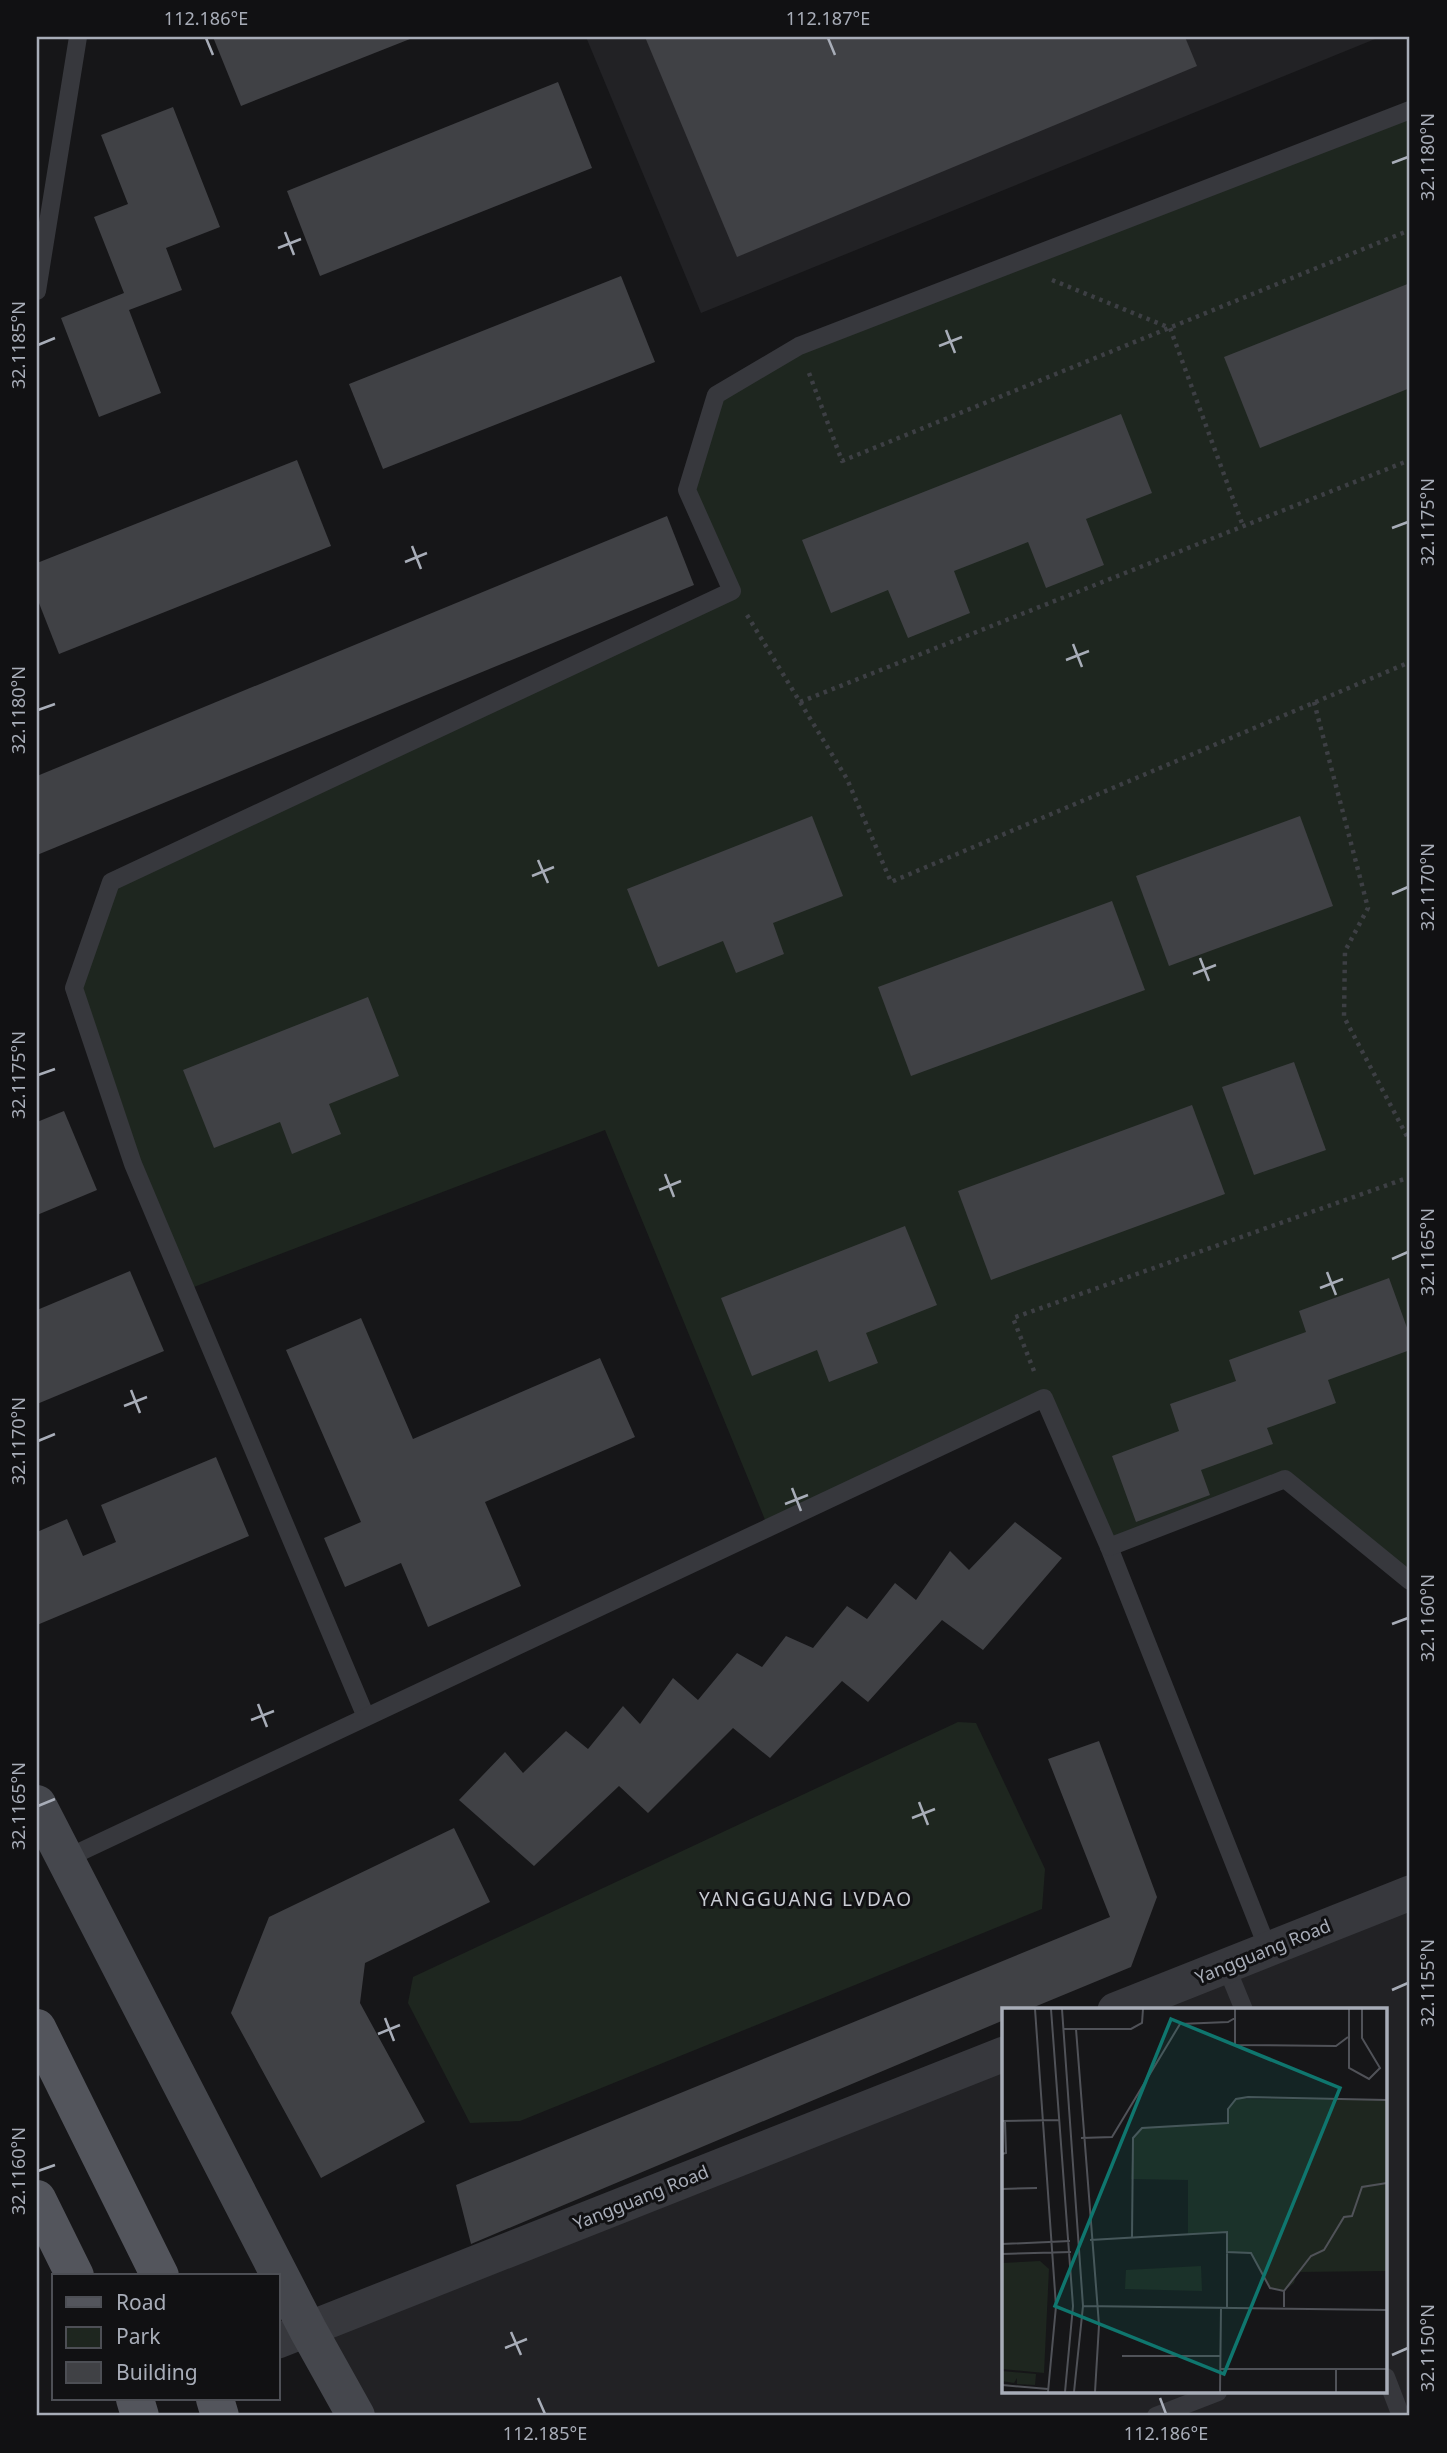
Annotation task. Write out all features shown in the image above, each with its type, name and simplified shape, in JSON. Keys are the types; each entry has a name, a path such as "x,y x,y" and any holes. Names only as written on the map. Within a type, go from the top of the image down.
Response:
{"main road":[{"path":"37,2028 159,2274"},
{"path":"37,2199 74,2274"}],"street":[{"path":"37,1804 263,2274"},
{"name":"Yangguang Road","path":"1120,2008 1410,1893"},
{"name":"Yangguang Road","path":"293,2336 1002,2055"},
{"path":"280,2309 293,2336 356,2416"}],"lane":[{"path":"37,291 78,37"},
{"path":"366,1717 133,1164 74,988 111,882 732,591 687,490 716,395 799,346 1410,110"},
{"path":"65,1859 1044,1398 1109,1547 1268,1950"},
{"path":"1109,1547 1285,1479 1410,1581"},
{"path":"1226,1966 1243,2008"},
{"path":"1388,2382 1401,2416"},
{"path":"1156,2416 1213,2394"}],"path":[{"path":"799,346 842,461 1410,230"},
{"path":"1011,264 1170,328 1243,526"},
{"path":"800,702 1410,460"},
{"path":"732,591 847,779 891,882 1410,662"},
{"path":"1314,702 1368,908 1345,951 1344,1017 1410,1142"},
{"path":"1044,1398 1013,1318 1410,1177"}],"shaded area":[{"path":"586,37 1380,37 701,313"},
{"path":"1410,1893 1410,2416 340,2416 308,2330 1002,2055 1002,2394 1388,2394 1388,2008 1119,2008"}],"green space":[{"path":"1410,111 1410,1581 1285,1479 1109,1547 1044,1398 768,1527 605,1130 186,1290 74,988 111,882 731,591 687,490 716,395 799,346"},
{"path":"958,1722 976,1723 1045,1869 1042,1909 520,2121 470,2123 408,2003 413,1977"}],"building":[{"path":"213,37 415,37 241,106"},
{"path":"645,37 1185,37 1197,66 737,257"},
{"path":"558,82 592,168 320,276 287,191"},
{"path":"173,107 220,227 166,248 182,290 129,310 161,393 99,417 61,318 124,293 94,217 128,204 101,135"},
{"path":"621,276 655,362 383,469 349,384"},
{"path":"1410,283 1410,388 1260,448 1224,357"},
{"path":"1121,414 1152,493 1086,519 1104,565 1046,588 1028,542 954,571 970,613 908,638 888,590 831,613 802,540"},
{"path":"297,460 331,546 59,654 37,598 37,563"},
{"path":"667,516 694,585 37,855 37,776"},
{"path":"812,816 843,896 773,923 784,954 736,973 723,941 658,967 627,889"},
{"path":"1300,816 1333,906 1169,966 1136,876"},
{"path":"1112,901 1145,990 911,1076 878,987"},
{"path":"368,997 399,1076 329,1104 341,1134 292,1154 280,1122 214,1148 183,1070"},
{"path":"1294,1062 1326,1150 1254,1175 1222,1087"},
{"path":"1192,1105 1225,1194 991,1280 958,1191"},
{"path":"64,1111 97,1190 37,1215 37,1122"},
{"path":"905,1226 937,1305 866,1333 878,1363 829,1382 817,1350 752,1376 721,1298"},
{"path":"130,1271 164,1351 37,1404 37,1310"},
{"path":"1389,1278 1410,1336 1410,1350 1328,1380 1336,1403 1267,1428 1273,1444 1201,1470 1210,1495 1136,1522 1112,1456 1179,1431 1170,1404 1236,1381 1229,1360 1306,1332 1299,1311"},
{"path":"361,1318 413,1439 600,1358 635,1437 485,1502 521,1586 428,1627 401,1563 345,1587 324,1538 361,1522 286,1350"},
{"path":"216,1457 249,1536 37,1625 37,1532 67,1519 83,1556 116,1542 101,1505"},
{"path":"1015,1522 1062,1558 983,1650 942,1620 868,1702 842,1681 770,1758 733,1728 648,1813 619,1786 534,1866 459,1800 505,1752 523,1773 566,1731 588,1749 623,1706 640,1724 673,1678 698,1700 737,1653 762,1667 786,1636 813,1648 847,1606 867,1619 895,1583 916,1600 950,1551 969,1570"},
{"path":"1099,1741 1157,1897 1131,1967 1032,2008 1002,2008 1002,2021 471,2244 456,2185 1110,1917 1048,1759"},
{"path":"454,1828 490,1902 365,1963 360,2003 425,2122 321,2178 231,2013 269,1917"}],"district":[{"name":"YANGGUANG LVDAO","path":"806,1899"}]}
